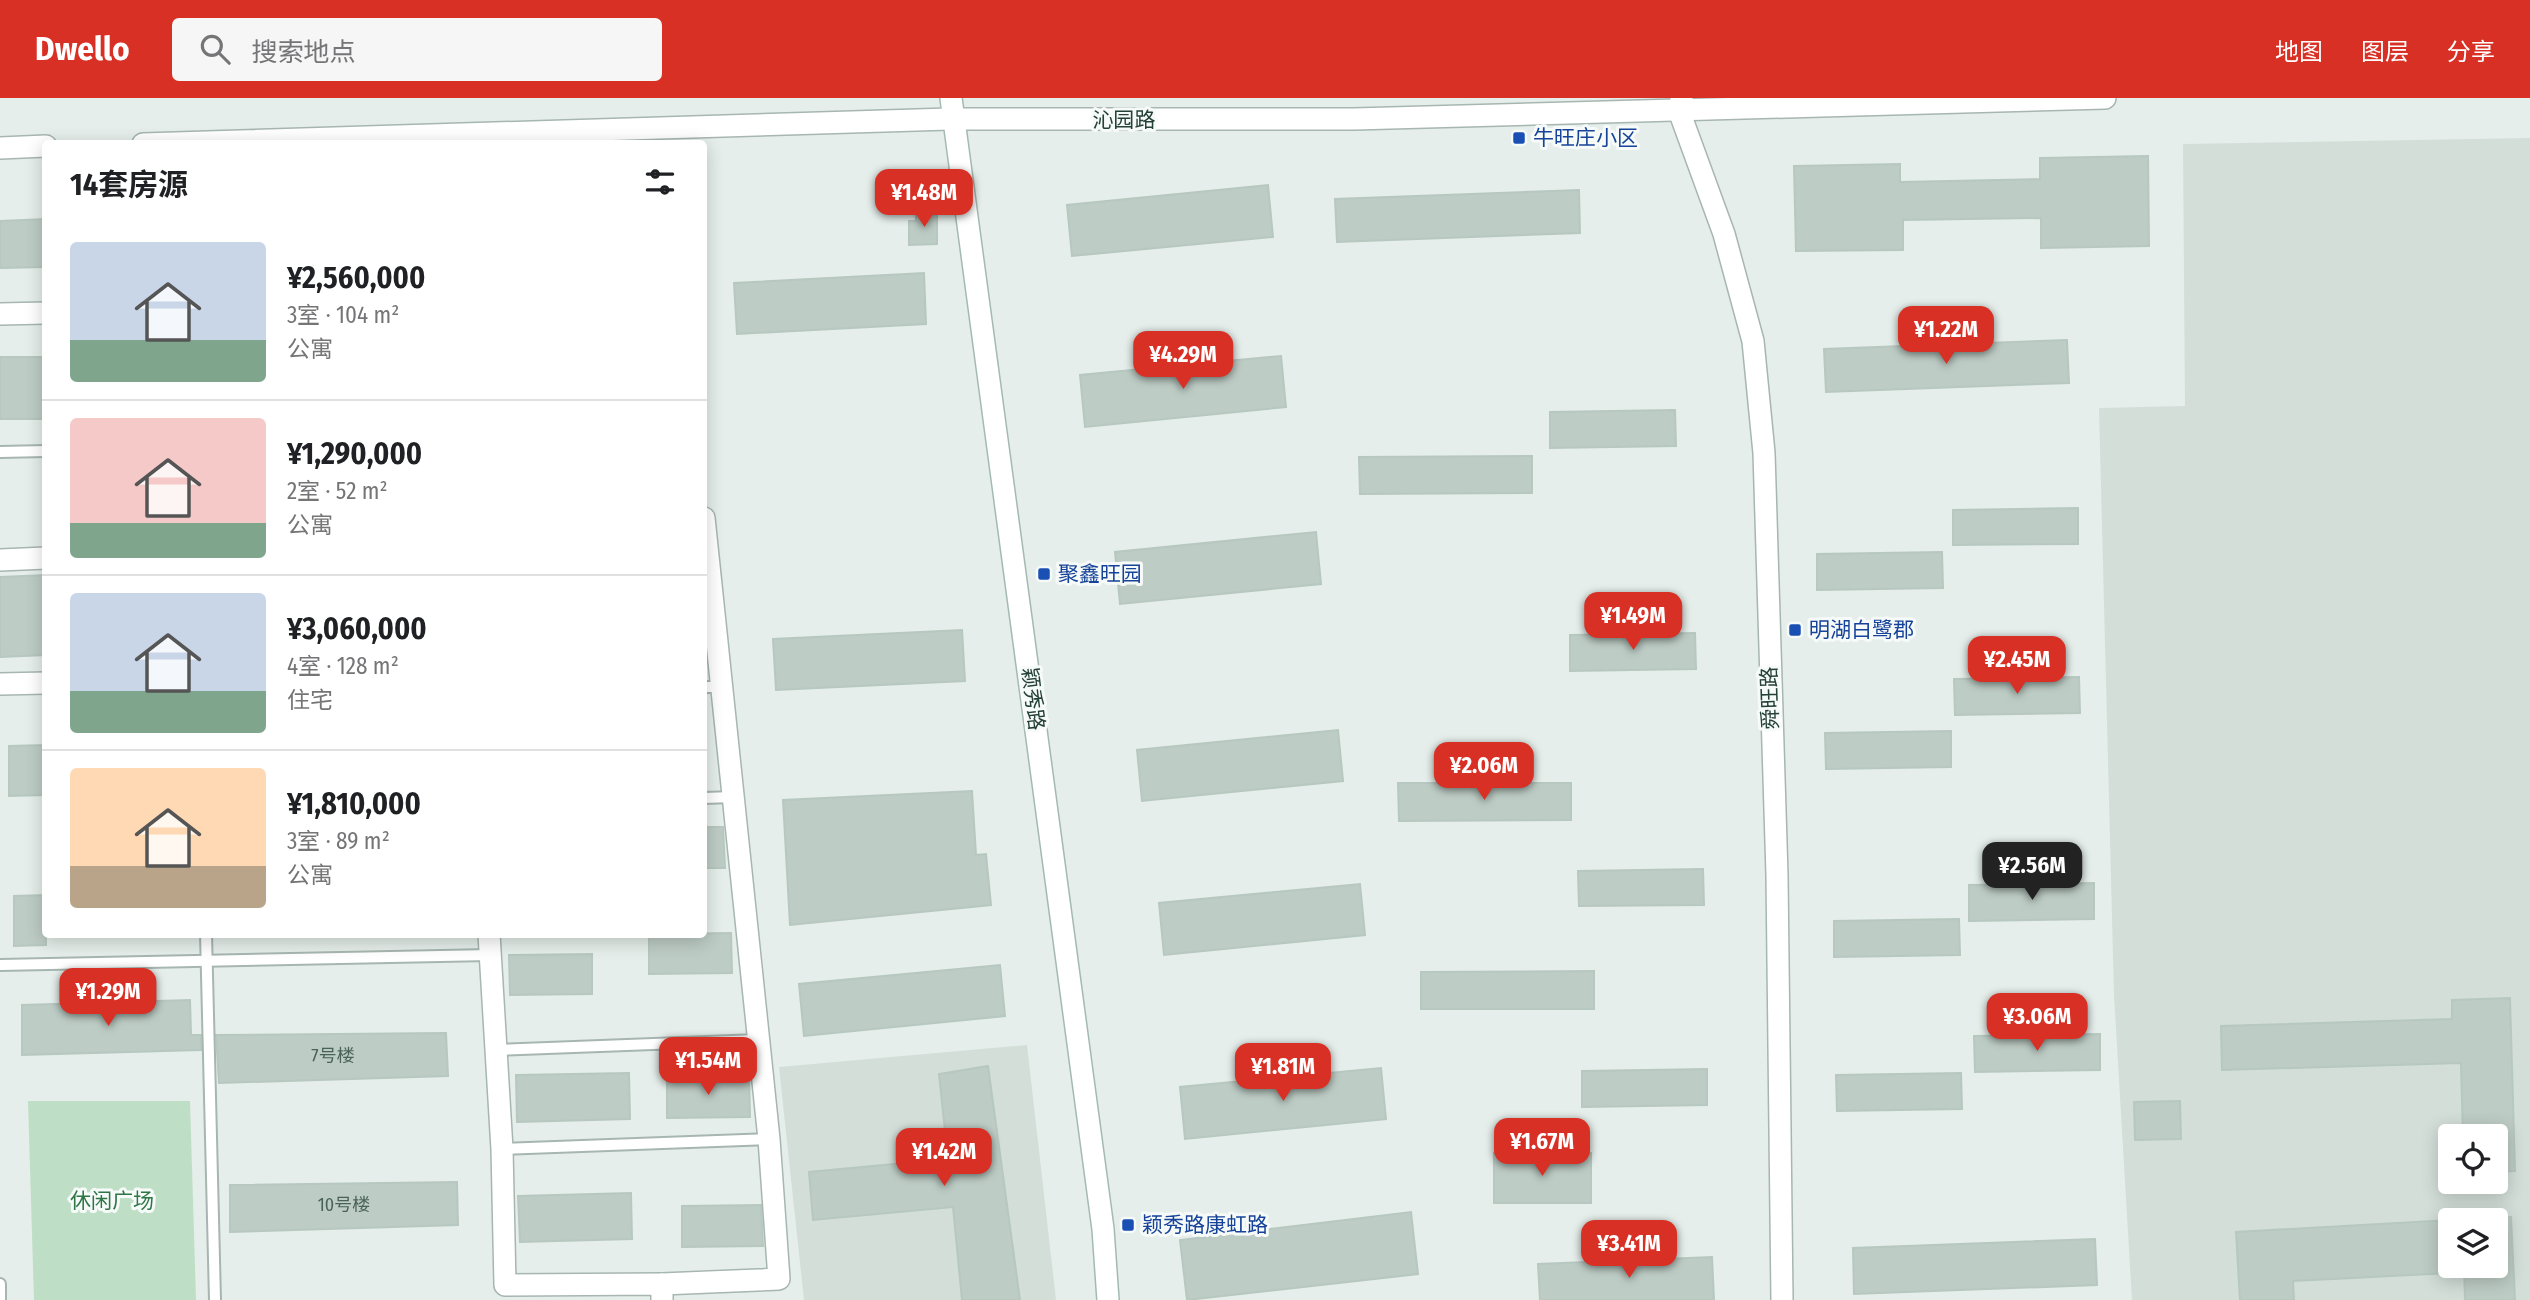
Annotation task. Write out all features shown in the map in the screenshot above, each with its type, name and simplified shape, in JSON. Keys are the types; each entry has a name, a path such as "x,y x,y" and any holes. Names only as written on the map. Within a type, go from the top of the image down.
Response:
{"street":[{"name":"颖秀路","path":"951,98 1103,1229 1108,1300"},
{"name":"沁园路","path":"278,140 954,120 1354,119 1680,103 2105,98"},
{"name":"舜旺路","path":"1680,103 1724,234 1753,341 1764,453 1777,875 1782,1300"},
{"path":"0,148 42,146"},
{"path":"0,314 42,313"},
{"path":"0,560 42,558"},
{"path":"489,945 502,1149 505,1285 662,1292 779,1279 769,1139 733,797 712,687 707,589"},
{"path":"0,684 42,683"}],"lane":[{"path":"0,452 42,451"},
{"path":"707,798 733,797"},
{"path":"206,938 215,1300"},
{"path":"0,965 207,961 489,945"},
{"path":"496,1050 759,1040"},
{"path":"502,1149 769,1139"},
{"path":"0,1284 0,1300"}],"shaded area":[{"path":"2530,138 2530,1300 2132,1300 2114,995 2099,408 2185,406 2183,144"},
{"path":"1027,1045 1056,1300 804,1300 779,1067"}],"green space":[{"name":"休闲广场","path":"28,1101 190,1101 196,1300 34,1300"}],"building":[{"path":"2148,156 2149,246 2041,248 2041,218 1903,220 1903,250 1796,251 1794,166 1900,164 1900,182 2040,179 2040,158"},
{"path":"1268,185 1273,237 1072,256 1067,205"},
{"path":"1579,190 1580,233 1337,242 1335,199"},
{"path":"916,212 937,212 937,244 909,245 909,221 916,221"},
{"path":"42,219 42,267 0,268 0,221"},
{"path":"924,273 926,324 737,334 734,283"},
{"path":"2067,340 2069,383 1826,392 1824,349"},
{"path":"1281,356 1286,407 1085,427 1080,375"},
{"path":"0,357 42,357 42,419 0,419"},
{"path":"1675,410 1676,446 1550,448 1550,412"},
{"path":"1532,456 1532,493 1360,494 1359,457"},
{"path":"2078,508 2078,544 1953,545 1953,510"},
{"path":"1316,532 1321,584 1120,604 1115,552"},
{"path":"1942,552 1943,588 1817,590 1817,554"},
{"path":"42,575 42,655 0,657 0,577"},
{"path":"962,630 965,681 776,690 773,639"},
{"path":"1695,633 1696,669 1570,671 1570,635"},
{"path":"2079,677 2080,713 1955,715 1954,679"},
{"path":"1338,730 1343,781 1142,801 1137,750"},
{"path":"1951,731 1951,767 1826,769 1825,733"},
{"path":"42,745 42,795 9,796 9,746"},
{"path":"1398,783 1571,783 1571,820 1399,821"},
{"path":"972,791 976,855 986,854 991,905 790,925 783,800"},
{"path":"707,827 723,827 725,868 707,868"},
{"path":"1703,869 1704,905 1579,906 1578,871"},
{"path":"2094,883 2094,919 1969,921 1969,885"},
{"path":"1360,884 1365,935 1164,955 1159,903"},
{"path":"42,895 42,938 46,938 46,945 14,946 14,896"},
{"path":"1959,919 1960,955 1834,957 1834,921"},
{"path":"707,933 731,933 732,973 649,974 649,938 707,938"},
{"path":"592,954 592,994 510,995 509,955"},
{"path":"1000,965 1005,1016 804,1036 799,984"},
{"path":"1594,971 1594,1009 1421,1009 1421,972"},
{"path":"2510,998 2515,1171 2508,1171 2508,1124 2463,1124 2461,1063 2222,1070 2221,1026 2452,1019 2452,1000"},
{"path":"190,1000 191,1035 201,1035 201,1050 22,1055 22,1005"},
{"path":"446,1033 448,1076 219,1083 216,1035"},
{"path":"2100,1034 2100,1070 1975,1072 1974,1036"},
{"path":"988,1066 1020,1300 962,1300 953,1207 813,1220 809,1172 948,1159 939,1074"},
{"path":"1381,1068 1386,1119 1185,1139 1180,1087"},
{"path":"1707,1069 1707,1105 1582,1107 1582,1071"},
{"path":"629,1073 630,1119 517,1122 516,1075"},
{"path":"1961,1073 1962,1109 1837,1111 1836,1075"},
{"path":"749,1076 750,1117 667,1118 667,1077"},
{"path":"2180,1101 2181,1139 2135,1140 2134,1102"},
{"path":"1494,1153 1591,1153 1591,1203 1494,1203"},
{"path":"457,1182 458,1225 230,1232 230,1185"},
{"path":"631,1193 632,1239 520,1242 518,1196"},
{"path":"761,1205 763,1246 682,1247 682,1206"},
{"path":"1411,1212 1418,1274 1187,1300 1180,1240"},
{"path":"2508,1217 2511,1217 2515,1300 2465,1300 2464,1278 2508,1278"},
{"path":"2438,1221 2438,1274 2293,1281 2294,1300 2240,1300 2236,1232"},
{"path":"2095,1239 2097,1285 1854,1294 1853,1248"},
{"path":"1712,1257 1714,1300 1540,1300 1538,1264"}],"place":[{"name":"牛旺庄小区","path":"1519,138"},
{"name":"聚鑫旺园","path":"1044,574"},
{"name":"明湖白鹭郡","path":"1795,630"},
{"name":"颖秀路康虹路","path":"1128,1225"}]}
